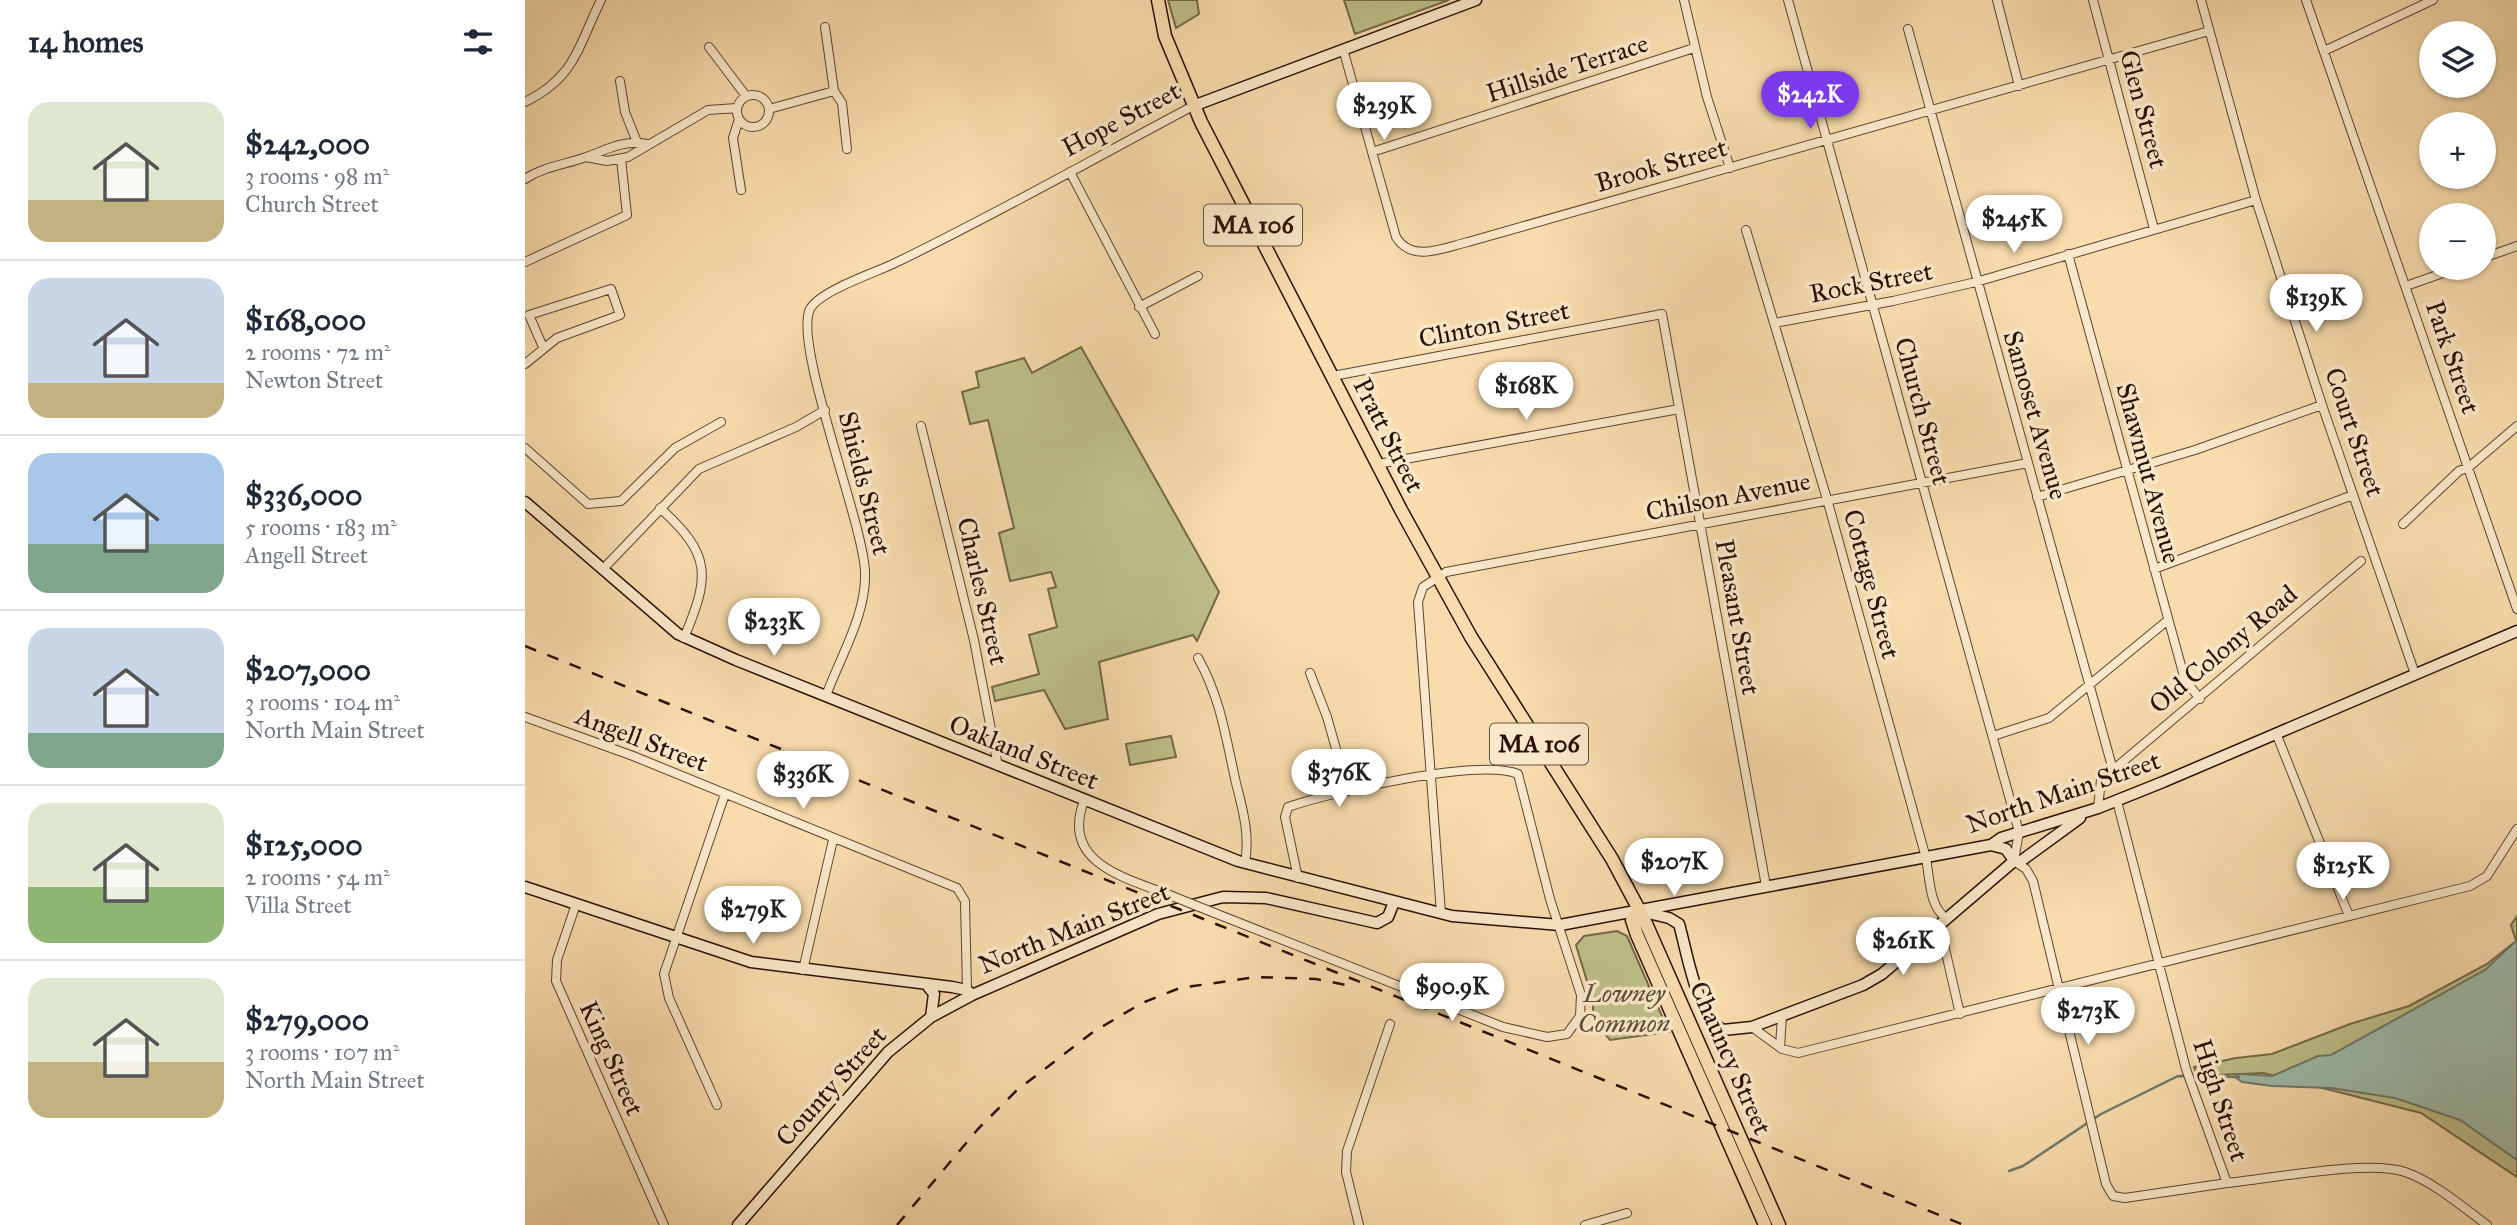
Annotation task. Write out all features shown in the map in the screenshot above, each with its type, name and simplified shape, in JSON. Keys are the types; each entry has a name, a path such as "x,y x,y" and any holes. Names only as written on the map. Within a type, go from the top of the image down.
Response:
{"main road":[{"name":"Pratt Street","path":"1158,0 1165,36 1193,106 1437,578"},
{"name":"Hope Street","path":"1193,106 1476,0"},
{"name":"Oakland Street","path":"525,502 684,638 825,696 1245,863 1441,913 1560,925"},
{"name":"Chauncy Street","path":"1437,578 1472,640 1612,859 1649,929 1779,1225"},
{"name":"North Main Street","path":"1560,925 1991,845 2019,832 2117,801 2517,631"},
{"path":"1705,899 1686,908 1679,924 1696,985 1710,1020 1718,1028 1729,1032 1752,1027 1863,985 1882,974 2014,861 2021,861 2063,828 2098,808"},
{"path":"1991,845 2006,849 2014,861"},
{"name":"North Main Street","path":"525,887 743,960 803,970 926,984 970,993 1150,918 1212,900 1244,896 1266,898 1377,923 1388,917 1394,902"},
{"name":"Chauncy Street","path":"1638,911 1632,920 1637,935 1765,1225"},
{"path":"1638,911 1669,918 1679,924"},
{"path":"926,984 934,994 931,1017"},
{"name":"County Street","path":"738,1225 888,1052 931,1017 970,993"}],"street":[{"path":"525,102 547,89 568,70 588,34 601,0"},
{"path":"1683,0 1694,48 1730,168"},
{"name":"Church Street","path":"1787,0 2019,832"},
{"path":"1997,0 2019,86"},
{"name":"Glen Street","path":"2093,0 2154,229"},
{"name":"Court Street","path":"2201,0 2256,201 2322,405 2415,674"},
{"name":"Park Street","path":"2306,0 2517,608"},
{"path":"2324,51 2433,0"},
{"path":"825,27 834,91 842,103 847,149"},
{"name":"Samoset Avenue","path":"1908,29 1928,112 2113,769"},
{"name":"Brook Street","path":"1372,152 1396,237 1406,248 1416,253 1458,245 2209,31"},
{"path":"709,47 745,96"},
{"name":"Hillside Terrace","path":"1372,152 1694,48"},
{"path":"1343,49 1372,152"},
{"path":"620,81 625,112 637,142"},
{"path":"769,109 834,91"},
{"path":"741,190 733,138 739,119 737,108 745,96"},
{"path":"739,119 750,127 758,126 768,118 769,109 761,96 745,96"},
{"name":"Hope Street","path":"808,316 814,303 829,293 943,240 1193,106"},
{"path":"586,157 607,161 621,159 635,154 708,110 737,108"},
{"path":"525,179 545,168 586,157 615,144 648,144"},
{"path":"525,262 627,215 621,159"},
{"path":"1070,172 1155,334"},
{"name":"Rock Street","path":"1775,323 1976,282 2256,201"},
{"name":"Cottage Street","path":"1746,230 1827,499 1926,858 1934,904 1938,913 1947,919"},
{"path":"2496,253 2517,246"},
{"name":"Shawmut Avenue","path":"2068,254 2185,680 2200,699"},
{"path":"1139,307 1198,276"},
{"path":"2406,286 2423,280"},
{"path":"525,363 557,338 620,315 611,289 529,315 543,348"},
{"name":"Clinton Street","path":"1333,376 1662,314"},
{"name":"Pleasant Street","path":"1662,314 1766,886"},
{"name":"Shields Street","path":"808,316 812,358 858,532 865,570 857,619 825,696"},
{"path":"2037,497 2196,450 2322,405"},
{"path":"1378,464 1679,409"},
{"path":"603,569 699,469 796,427 825,411"},
{"path":"525,448 588,504 610,503 628,496 675,449 721,422"},
{"name":"Charles Street","path":"921,426 974,640 998,766"},
{"path":"2403,524 2459,471 2469,467 2517,426"},
{"name":"Chilson Avenue","path":"1437,578 1446,572 2028,463"},
{"path":"2154,569 2353,495"},
{"path":"660,508 685,531 699,559 701,596 684,638"},
{"name":"Old Colony Road","path":"2113,769 2200,699 2361,561"},
{"path":"1437,578 1423,587 1417,597 1441,913"},
{"path":"1993,736 2049,719 2091,687 2168,620"},
{"path":"1198,659 1212,685 1223,719 1246,820 1249,845 1245,863"},
{"path":"1310,673 1335,742 1348,791"},
{"name":"Angell Street","path":"525,717 935,877 961,891 966,912 970,993"},
{"path":"2276,733 2349,916"},
{"path":"2098,808 2101,780 2113,769"},
{"path":"1084,801 1078,825 1082,843 1090,857 1109,870 1503,1027 1547,1037 1567,1034 1575,1027 1582,1006 1518,774 1503,771 1431,773 1303,802 1285,809 1298,878"},
{"path":"717,1105 666,986 664,974 726,794"},
{"name":"High Street","path":"2117,801 2189,1080 2227,1183 2351,1169 2395,1169 2423,1182 2487,1225"},
{"path":"1752,1027 1780,1047 1798,1053 2349,916 2479,882 2487,876 2517,829"},
{"path":"2019,832 2014,861 2026,869 2033,881 2106,1184 2113,1196 2125,1198 2227,1183"},
{"path":"803,970 834,839"},
{"name":"King Street","path":"576,904 557,960 556,981 664,1225"},
{"path":"1937,929 1943,940 1960,1014"},
{"path":"1780,1047 1781,1016"},
{"path":"1359,1225 1346,1172 1347,1152 1390,1024"},
{"path":"1585,1225 1608,1222 1627,1213"}],"green space":[{"path":"1168,0 1197,0 1199,14 1176,28"},
{"path":"1344,0 1449,0 1355,34"},
{"path":"1081,347 1219,592 1197,641 1193,635 1099,662 1108,719 1065,729 1044,690 995,701 992,687 1039,674 1029,635 1057,627 1048,589 1056,587 1051,572 1010,581 999,533 1014,528 988,420 970,424 962,392 979,387 976,372 1024,358 1032,373"},
{"path":"1171,736 1176,757 1130,765 1126,744"},
{"path":"2517,916 2517,1177 2421,1113 2263,1073 2197,1076 2194,1067 2272,1054 2350,1024 2409,1006 2487,964 2516,941 2511,925"},
{"name":"Lowney Common","path":"1617,931 1627,936 1669,1032 1610,1040 1593,1019 1593,1001 1576,945 1584,936"}],"shaded area":[{"path":"2517,940 2517,1160 2460,1120 2395,1098 2331,1088 2272,1086 2242,1082 2235,1077 2239,1074 2272,1076 2318,1056 2331,1055 2485,970"}],"waterway":[{"path":"2009,1171 2023,1166 2101,1114 2178,1076 2239,1077"}],"railway":[{"path":"525,646 1964,1225"},
{"path":"897,1225 978,1129 1016,1091 1093,1032 1142,1003 1180,988 1256,977 1316,979 1351,986"}]}
